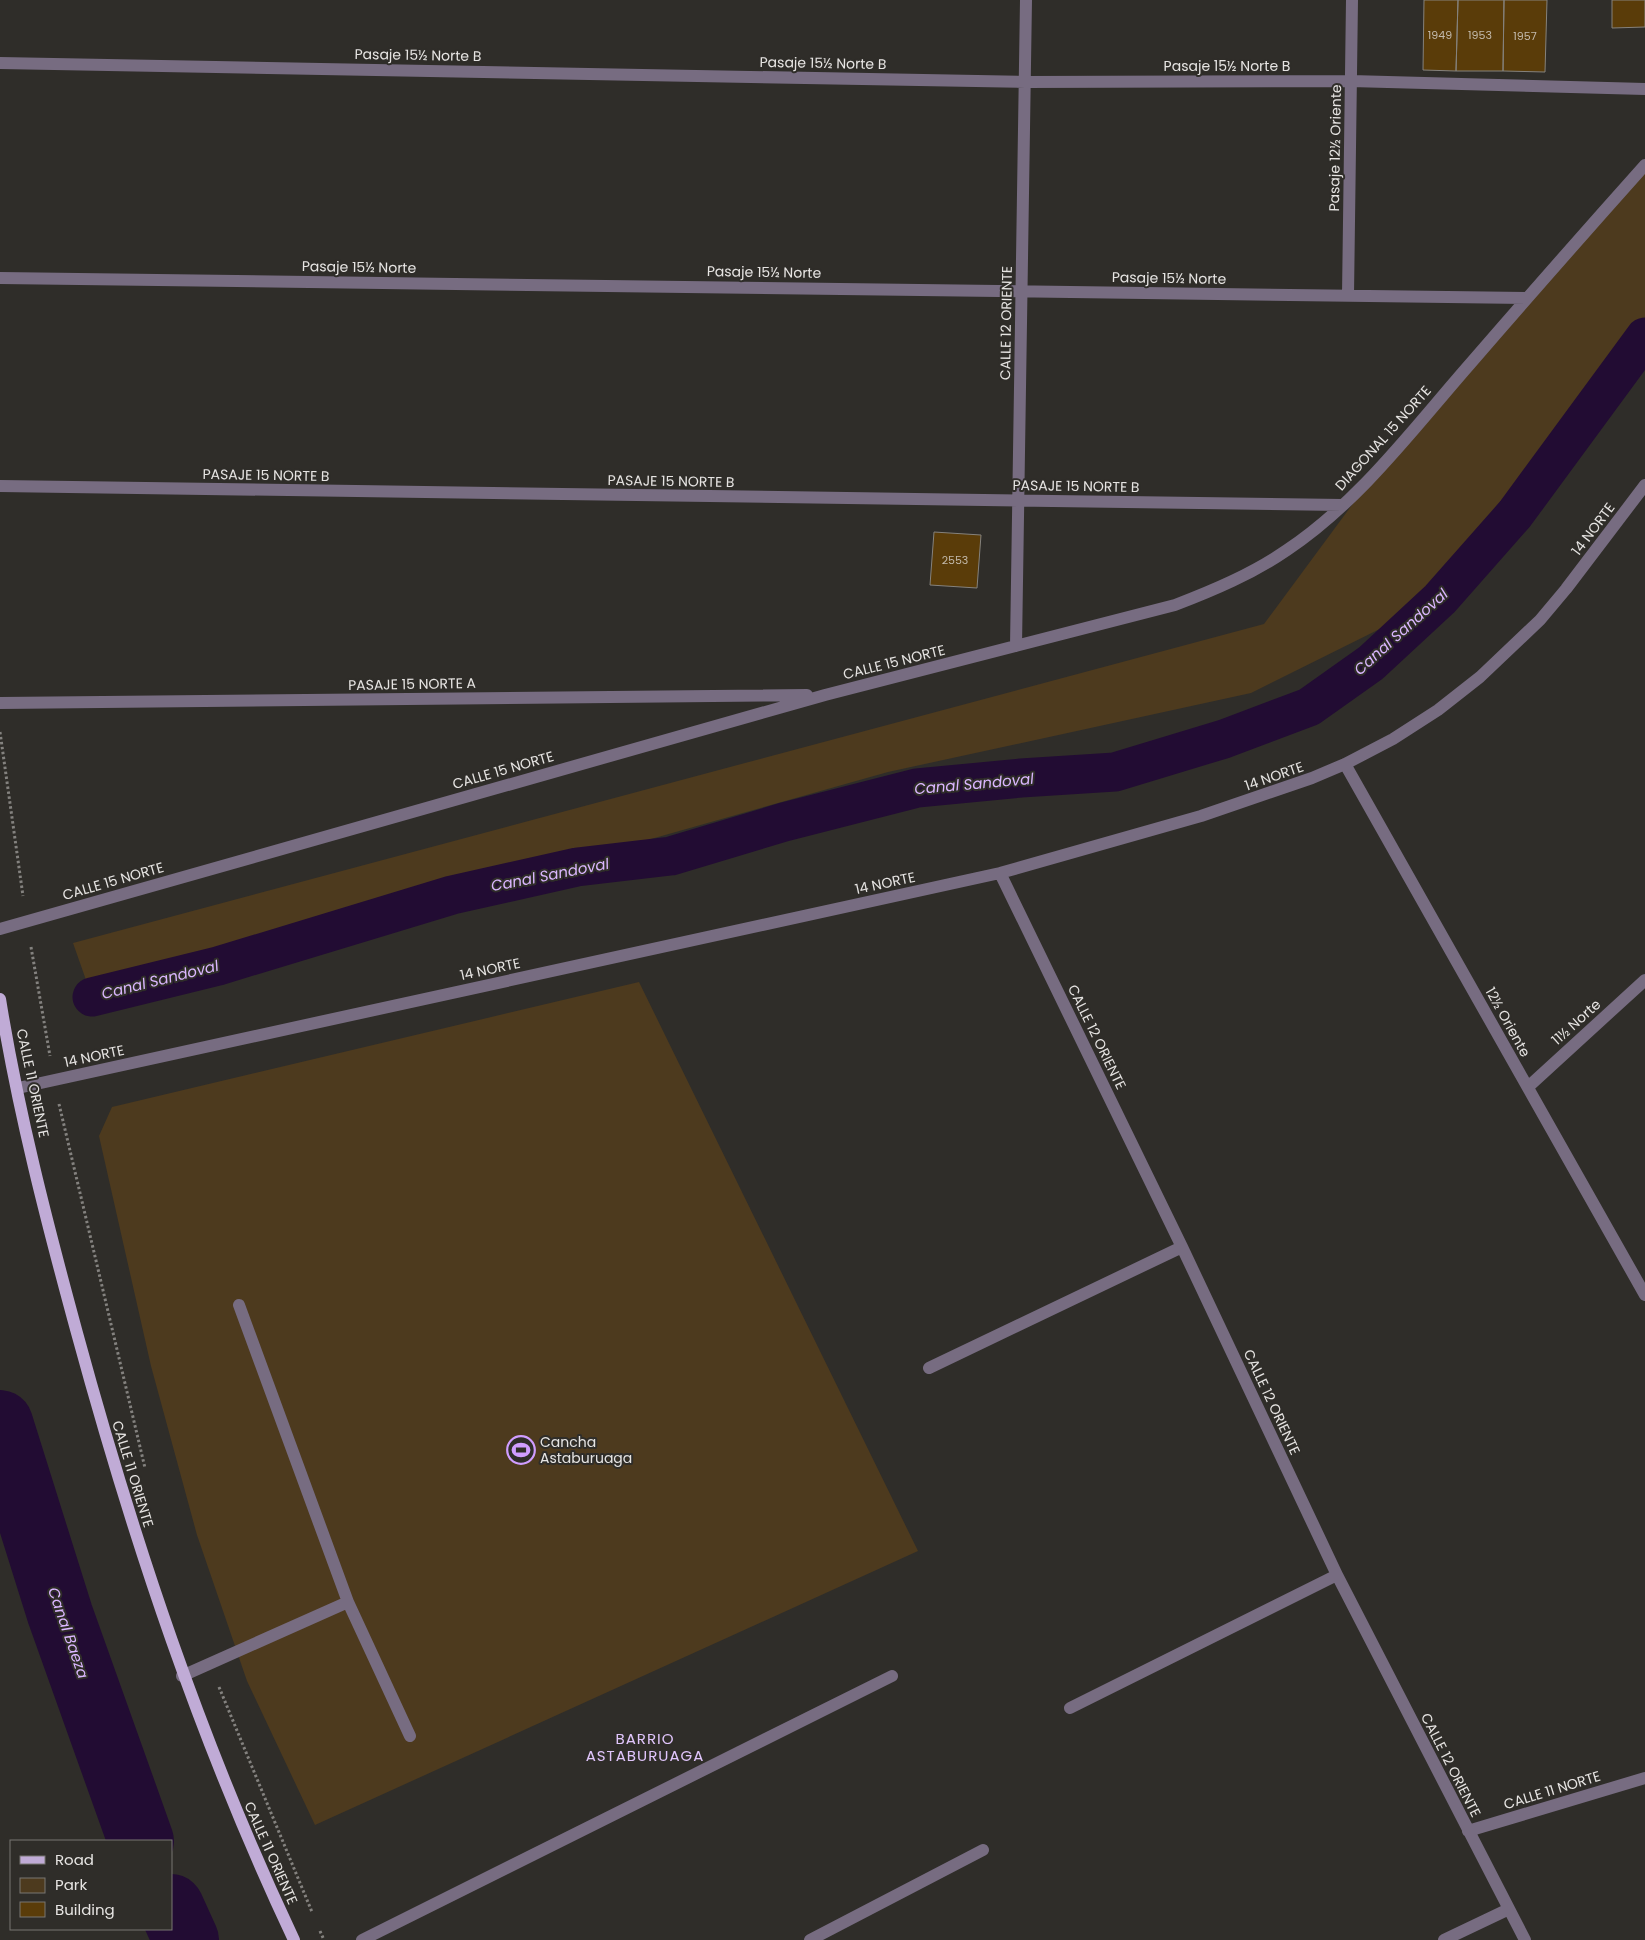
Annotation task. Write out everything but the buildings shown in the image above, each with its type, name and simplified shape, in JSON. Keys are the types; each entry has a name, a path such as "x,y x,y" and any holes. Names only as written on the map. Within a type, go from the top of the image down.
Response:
{"main road":[{"name":"CALLE 11 ORIENTE","path":"0,999 43,1201 95,1400 126,1505 182,1676 241,1824 294,1940"}],"street":[{"name":"CALLE 12 ORIENTE","path":"1016,646 1026,0"},
{"name":"Pasaje 12½ Oriente","path":"1348,296 1352,0"},
{"name":"Pasaje 15½ Norte B","path":"0,63 1025,82 1350,81 1645,89"},
{"name":"DIAGONAL 15 NORTE","path":"1016,646 1175,605 1218,589 1288,550 1342,505 1370,478 1645,165"},
{"name":"Pasaje 15½ Norte","path":"0,278 1527,298"},
{"name":"PASAJE 15 NORTE B","path":"0,486 1342,505"},
{"name":"14 NORTE","path":"18,1088 1000,873 1201,816 1278,791 1345,764 1393,739 1438,710 1480,677 1511,649 1566,589 1643,491"},
{"name":"CALLE 15 NORTE","path":"0,929 825,695 1016,646"},
{"name":"PASAJE 15 NORTE A","path":"0,703 825,695"},
{"name":"12½ Oriente","path":"1345,764 1645,1295"},
{"name":"CALLE 12 ORIENTE","path":"1000,873 1182,1247 1338,1575 1468,1831 1526,1940"},
{"name":"11½ Norte","path":"1528,1087 1645,980"},
{"path":"929,1368 1182,1247"},
{"path":"239,1305 348,1602 410,1736"},
{"path":"1070,1708 1338,1575"},
{"path":"182,1676 348,1602"},
{"path":"362,1940 892,1676"},
{"name":"CALLE 11 NORTE","path":"1468,1831 1645,1778"},
{"path":"810,1940 983,1850"},
{"path":"1444,1940 1509,1909"}],"path":[{"path":"0,732 27,921 54,1080 146,1473"},
{"path":"209,1663 324,1940"}],"green space":[{"path":"1645,167 1645,328 1440,599 1251,693 888,772 92,997 73,943 1264,624 1383,463"},
{"name":"Cancha Astaburuaga","path":"639,982 918,1551 315,1825 247,1681 197,1535 151,1366 99,1136 112,1107"}],"waterway":[{"name":"Canal Sandoval","path":"92,997 218,966 452,895 577,867 671,856 784,822 917,788 1021,778 1115,772 1224,739 1309,707 1371,663 1440,599 1515,514 1645,337"},
{"name":"Canal Baeza","path":"0,1423 60,1614 141,1840"},
{"name":"Canal Baeza","path":"172,1909 186,1940"}],"place":[{"name":"Cancha Astaburuaga","path":"521,1450"}],"district":[{"name":"BARRIO ASTABURUAGA","path":"645,1748"}]}
